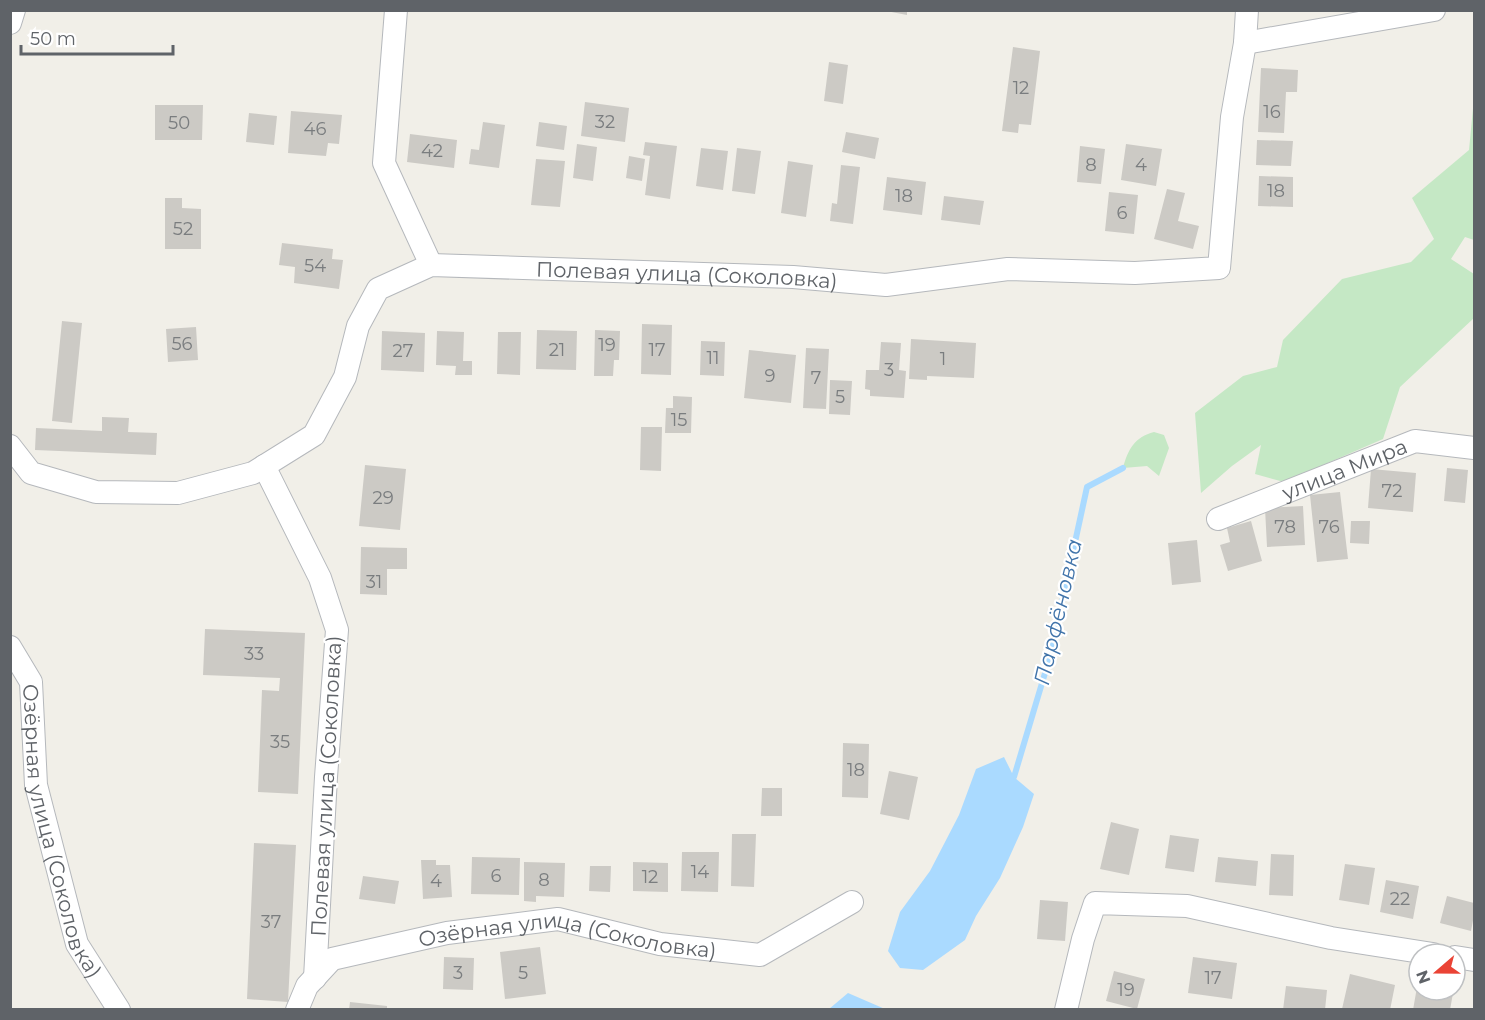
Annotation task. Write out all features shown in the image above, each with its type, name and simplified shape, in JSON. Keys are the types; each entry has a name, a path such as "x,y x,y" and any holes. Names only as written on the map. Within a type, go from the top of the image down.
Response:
{"street":[{"path":"10,23 14,10"},
{"path":"396,10 384,164 431,265"},
{"path":"1247,10 1245,43 1434,10"},
{"name":"Полевая улица (Соколовка)","path":"10,446 31,473 96,492 178,493 253,473 314,435 345,377 358,327 378,289 431,265 793,278 886,285 1008,269 1135,273 1219,268 1232,117 1245,43"},
{"name":"улица Мира","path":"1218,519 1415,441 1474,448"},
{"name":"Полевая улица (Соколовка)","path":"264,466 320,578 337,630 315,978"},
{"name":"Озёрная улица (Соколовка)","path":"10,647 31,682 36,785 77,944 119,1010"},
{"name":"Озёрная улица (Соколовка)","path":"297,1010 307,986 332,959 447,933 558,919 660,944 760,955 852,902"},
{"path":"1066,1010 1083,939 1095,903 1187,906 1331,938 1407,950"}],"green space":[{"path":"1474,98 1474,240 1465,237 1451,259 1474,274 1474,318 1400,387 1383,439 1284,482 1255,474 1261,445 1201,493 1195,413 1243,376 1277,367 1283,340 1342,279 1411,262 1434,239 1412,198 1469,150"},
{"path":"1154,432 1164,435 1169,448 1159,476 1147,466 1123,468 1133,445 1142,437"}],"water":[{"path":"1004,757 1014,777 1034,794 1023,827 1000,878 976,916 965,940 923,970 900,968 888,951 900,912 930,871 959,815 976,769"},
{"path":"848,993 885,1009 829,1009"}],"building":[{"path":"881,10 907,10 907,15"},
{"path":"1013,47 1040,51 1031,125 1019,124 1018,133 1002,131"},
{"path":"829,62 848,65 843,104 824,101"},
{"path":"1261,68 1298,70 1297,92 1286,92 1284,133 1258,132"},
{"path":"585,102 629,108 625,142 581,136"},
{"path":"155,105 203,105 202,140 155,140"},
{"path":"291,111 342,115 339,144 328,143 326,156 288,153"},
{"path":"249,113 277,116 274,145 246,142"},
{"path":"483,122 505,125 499,168 469,164 471,149 479,150"},
{"path":"539,122 567,126 564,150 536,146"},
{"path":"846,132 879,138 875,159 842,152"},
{"path":"410,134 457,140 454,168 407,162"},
{"path":"1257,140 1293,141 1291,166 1256,165"},
{"path":"645,142 677,146 670,199 645,195 650,156 643,155"},
{"path":"577,144 597,147 593,181 573,178"},
{"path":"1126,144 1162,149 1156,186 1121,180"},
{"path":"1080,146 1105,149 1101,184 1077,182"},
{"path":"701,148 728,151 723,190 696,186"},
{"path":"737,148 761,151 755,194 732,191"},
{"path":"629,156 645,159 642,181 626,178"},
{"path":"536,159 565,161 560,207 531,205"},
{"path":"788,161 813,165 806,217 781,213"},
{"path":"841,165 860,167 853,224 830,221 832,203 837,204"},
{"path":"1259,176 1293,177 1293,207 1258,206"},
{"path":"887,177 926,182 922,215 883,210"},
{"path":"1167,189 1185,193 1178,221 1199,226 1193,249 1154,239"},
{"path":"1109,192 1138,195 1134,234 1105,231"},
{"path":"944,196 984,201 980,225 941,220"},
{"path":"165,198 182,198 182,208 201,209 201,249 165,249"},
{"path":"282,243 333,249 332,259 343,260 339,289 294,283 295,267 279,265"},
{"path":"62,321 82,323 72,423 52,421"},
{"path":"642,324 672,325 671,375 641,374"},
{"path":"196,327 198,360 168,362 166,329"},
{"path":"537,330 577,331 576,370 536,369"},
{"path":"595,330 620,331 619,360 614,360 613,376 594,376"},
{"path":"382,331 425,333 424,372 381,370"},
{"path":"437,331 464,332 463,361 472,361 472,375 455,375 456,366 436,365"},
{"path":"498,332 521,332 520,375 497,374"},
{"path":"911,339 976,343 974,378 927,376 927,380 909,379"},
{"path":"701,341 725,342 724,376 700,375"},
{"path":"881,342 901,343 899,370 906,371 904,398 870,396 870,390 865,389 866,370 879,370"},
{"path":"806,348 829,349 826,409 803,408"},
{"path":"749,350 796,355 791,403 744,398"},
{"path":"830,380 852,381 850,415 829,414"},
{"path":"673,396 692,397 691,433 665,433 666,408 673,408"},
{"path":"102,417 129,418 128,432 157,433 156,455 35,450 36,428 102,431"},
{"path":"641,427 662,427 661,471 640,470"},
{"path":"365,465 406,469 400,530 359,526"},
{"path":"1447,468 1468,470 1465,503 1444,501"},
{"path":"1371,469 1416,473 1413,512 1368,508"},
{"path":"1340,492 1348,559 1317,562 1310,495"},
{"path":"1303,506 1305,545 1267,547 1265,508"},
{"path":"1251,521 1262,561 1228,571 1220,545 1230,542 1227,528"},
{"path":"1351,521 1370,521 1369,544 1350,543"},
{"path":"1197,540 1201,582 1172,585 1168,543"},
{"path":"361,547 407,548 407,569 387,569 387,595 360,594"},
{"path":"205,629 305,633 298,794 258,792 262,690 279,691 280,678 203,675"},
{"path":"843,743 869,744 868,798 842,797"},
{"path":"889,771 918,777 909,820 880,814"},
{"path":"762,788 782,788 782,816 761,816"},
{"path":"1111,822 1139,829 1129,875 1100,869"},
{"path":"732,834 756,834 754,887 731,886"},
{"path":"1170,835 1199,839 1194,872 1165,868"},
{"path":"254,843 296,845 288,1002 247,999"},
{"path":"682,852 719,852 718,892 681,891"},
{"path":"1271,854 1294,855 1293,896 1269,895"},
{"path":"472,857 520,858 519,895 471,894"},
{"path":"1218,857 1258,861 1256,886 1215,882"},
{"path":"421,860 436,860 436,865 450,865 452,897 423,899"},
{"path":"524,862 565,863 564,897 536,896 536,902 524,901"},
{"path":"633,862 668,863 668,892 633,891"},
{"path":"1345,864 1375,868 1369,905 1339,900"},
{"path":"590,866 611,866 610,892 589,891"},
{"path":"363,876 399,881 395,904 359,899"},
{"path":"1386,880 1419,886 1413,919 1380,912"},
{"path":"1447,896 1474,903 1471,931 1440,923"},
{"path":"1040,900 1068,902 1065,941 1037,939"},
{"path":"540,947 546,994 505,999 500,952"},
{"path":"444,957 474,958 473,990 443,989"},
{"path":"1193,957 1237,963 1232,999 1188,993"},
{"path":"1114,971 1145,979 1137,1009 1106,1001"},
{"path":"1350,974 1395,985 1390,1010 1342,1009"},
{"path":"1286,986 1327,990 1325,1010 1283,1010"},
{"path":"350,1002 387,1006 387,1010 349,1010"},
{"path":"1414,1002 1451,1002 1450,1010 1413,1010"}],"waterway":[{"name":"Парфёновка","path":"1014,777 1051,653 1087,487 1123,468"}]}
